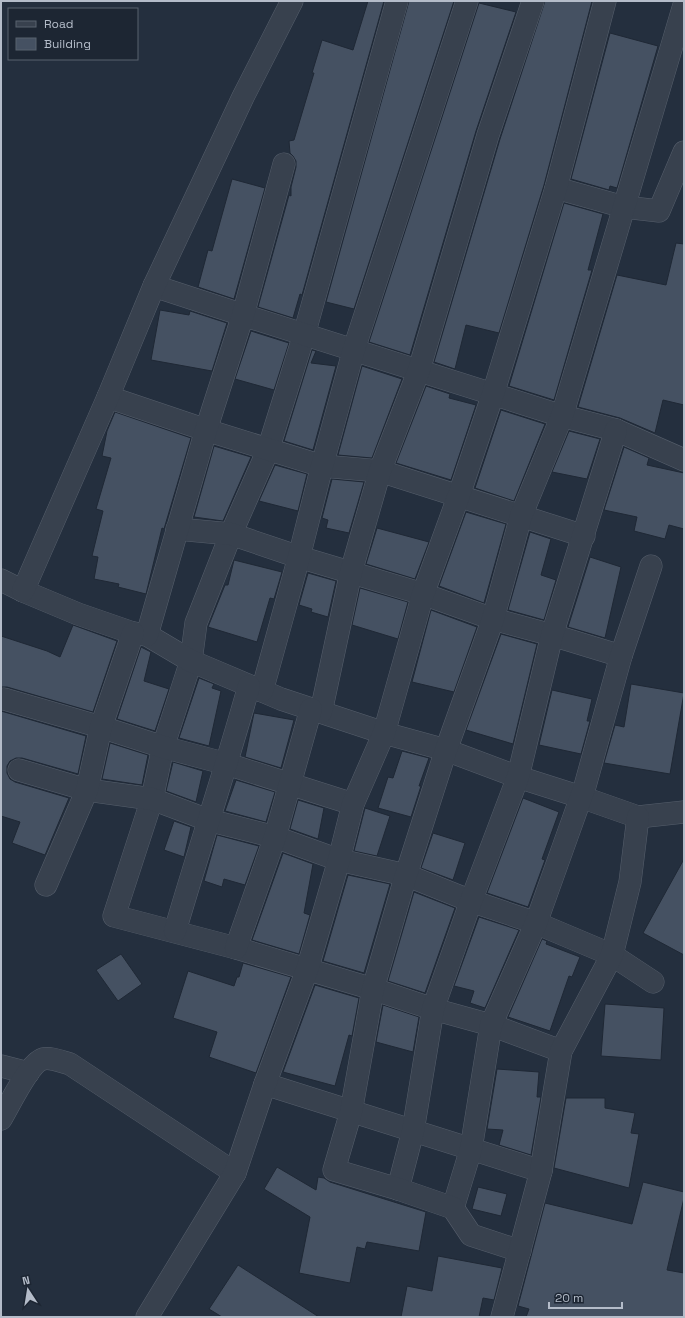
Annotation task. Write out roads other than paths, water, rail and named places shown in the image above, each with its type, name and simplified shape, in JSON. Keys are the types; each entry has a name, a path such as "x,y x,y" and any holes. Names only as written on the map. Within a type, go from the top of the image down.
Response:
{"street":[{"path":"23,591 108,397 154,286 243,96 292,1"},
{"path":"397,1 304,335 268,450 231,534 196,624 191,661 163,746 152,800 114,916 236,948 373,989 433,1009 491,1025 561,1051"},
{"path":"175,931 208,820 227,764 256,689 299,557 354,349 467,1"},
{"path":"236,948 275,837 316,711 351,572 380,471 419,370 488,135 533,1"},
{"path":"147,1317 236,1173 265,1084 307,970 339,860 353,804 384,733 422,594 493,394 556,188 605,1"},
{"path":"520,1250 471,1235 453,1208 398,1189 334,1170 351,1112 373,989 406,875 446,750 494,619 521,516 562,416 684,5"},
{"path":"556,188 624,207 659,211 684,152"},
{"path":"46,885 87,790 101,726 140,634 177,529 206,430 243,316 284,164"},
{"path":"154,286 243,316 354,349 562,416 616,430 684,460"},
{"path":"108,397 268,450 322,466 380,471 584,536"},
{"path":"398,1189 413,1131 433,1009 471,901 518,778 552,635 616,430"},
{"path":"177,529 231,534 299,557 422,594 494,619 621,656"},
{"path":"453,1208 472,1149 491,1025 536,922 581,797 621,656 651,566"},
{"path":"1,580 78,614 140,634 191,661 256,689 316,711 384,733 446,750 518,778 581,797 638,817 684,812"},
{"path":"4,699 101,726 353,804"},
{"path":"19,770 87,790 152,800 208,820 275,837 339,860 406,875 471,901 536,922 612,955 653,982"},
{"path":"502,1317 541,1171 561,1051 612,955 630,882 638,817"},
{"path":"1,1119 34,1064 43,1059 53,1059 70,1064 236,1173"},
{"path":"1,1066 28,1073"},
{"path":"265,1084 541,1171"}]}
